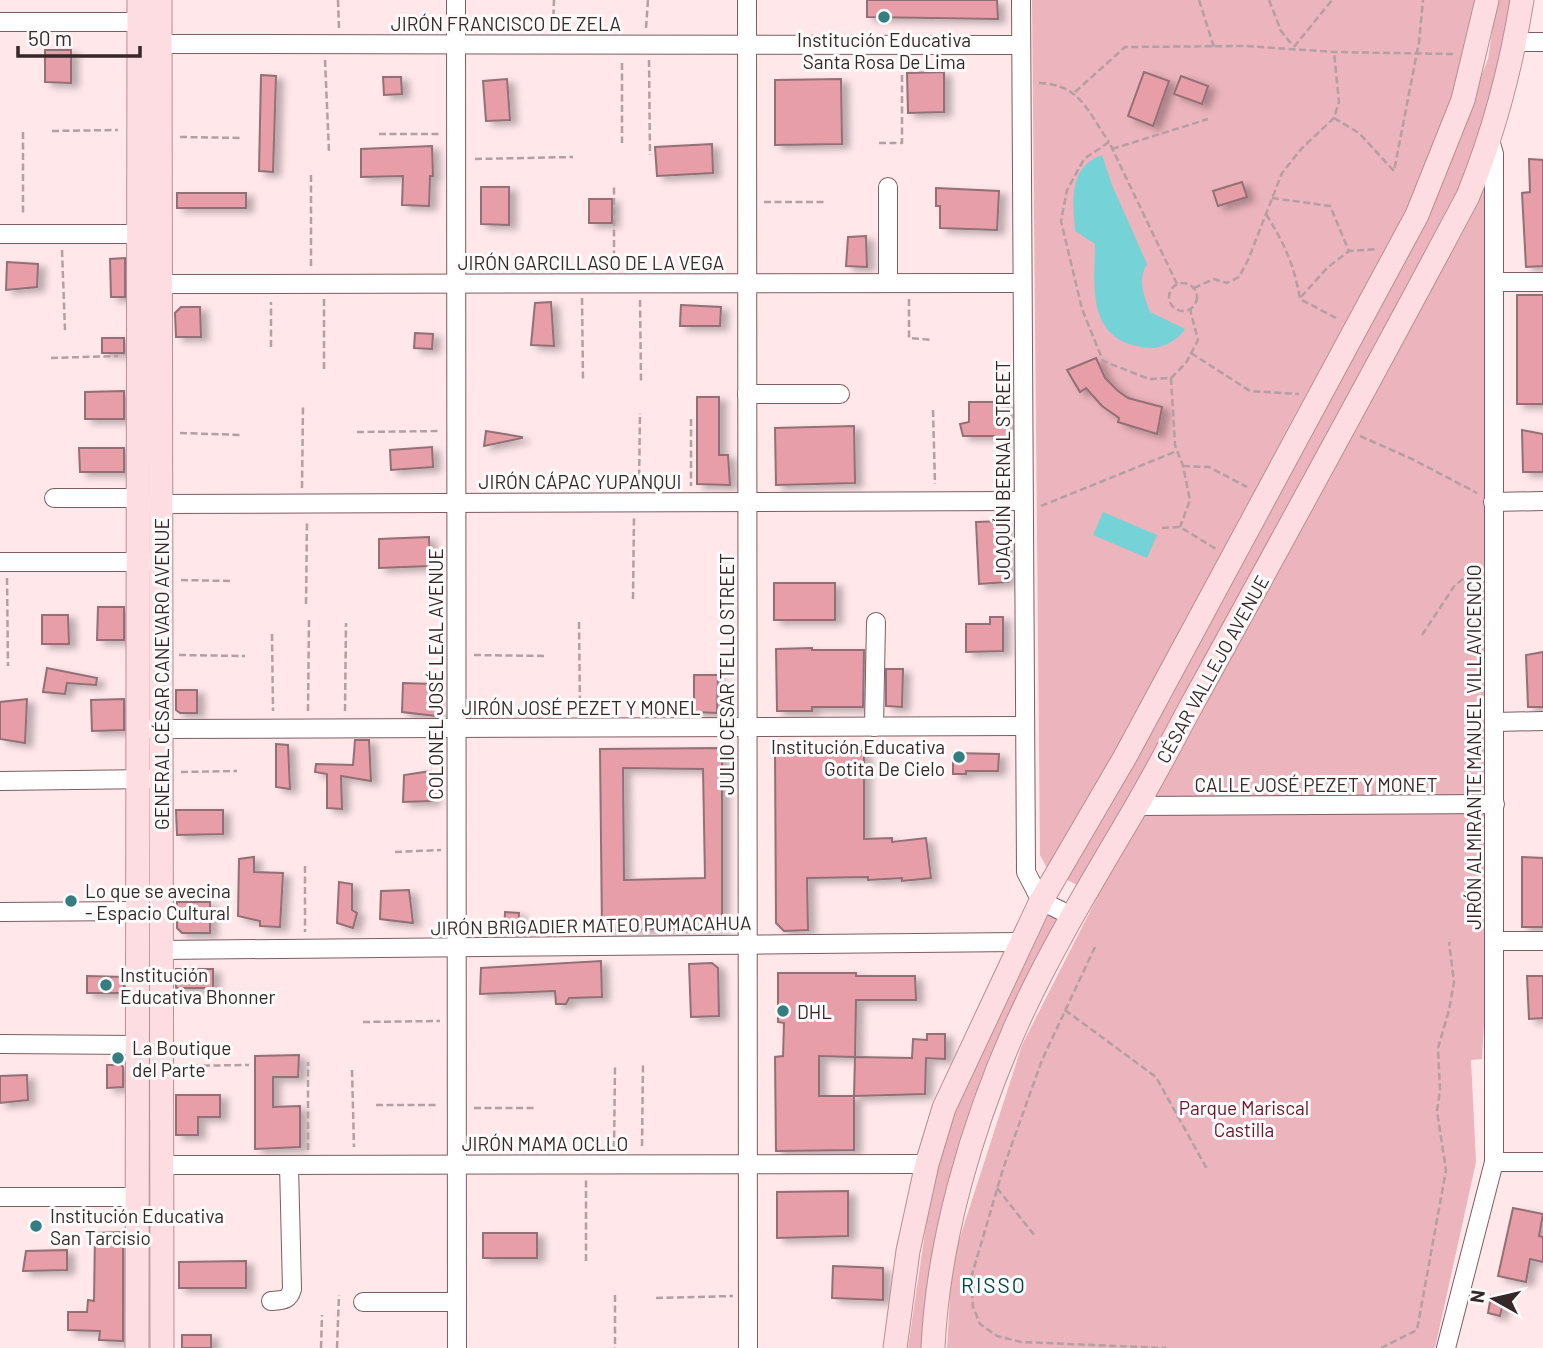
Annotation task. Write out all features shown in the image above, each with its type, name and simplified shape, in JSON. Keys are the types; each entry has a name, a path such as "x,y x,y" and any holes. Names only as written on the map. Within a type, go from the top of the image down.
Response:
{"main road":[{"name":"GENERAL CÉSAR CANEVARO AVENUE","path":"137,1348 138,234 160,44 160,0"},
{"name":"CÉSAR VALLEJO AVENUE","path":"895,1348 908,1251 927,1164 944,1108 1041,901 1125,757 1417,215 1463,100 1487,0"},
{"name":"CÉSAR VALLEJO AVENUE","path":"933,1348 950,1224 997,1070 1017,1023 1072,916 1136,806 1347,424 1468,196 1490,140 1515,42 1522,0"},
{"name":"GENERAL CÉSAR CANEVARO AVENUE","path":"139,11 160,284 162,1348"},
{"path":"1321,396 1324,415 1336,422 1347,424"},
{"path":"1294,446 1308,442 1315,445 1321,450 1324,465"}],"street":[{"name":"COLONEL JOSÉ LEAL AVENUE","path":"456,0 457,1348"},
{"name":"JULIO CESAR TELLO STREET","path":"747,0 748,1348"},
{"name":"JOAQUÍN BERNAL STREET","path":"1021,0 1026,872 1041,901"},
{"path":"0,22 139,11 160,44"},
{"path":"1515,42 1543,43"},
{"name":"JIRÓN FRANCISCO DE ZELA","path":"160,44 1021,45"},
{"name":"JIRÓN ALMIRANTE MANUEL VILLAVICENCIO","path":"1446,1348 1494,1163 1495,282 1494,154 1490,140"},
{"path":"888,187 888,283"},
{"path":"0,234 138,234"},
{"path":"1495,282 1543,282"},
{"name":"JIRÓN GARCILLASO DE LA VEGA","path":"160,284 1022,283"},
{"path":"747,394 840,394"},
{"name":"JIRÓN CÁPAC YUPANQUI","path":"54,498 161,503 935,501 1023,507"},
{"path":"1493,502 1543,501"},
{"path":"4,562 137,562 161,571"},
{"path":"874,727 876,622"},
{"path":"1494,722 1543,722"},
{"name":"JIRÓN JOSÉ PEZET Y MONEL","path":"137,729 1024,726"},
{"path":"0,781 137,779 161,776"},
{"name":"CALLE JOSÉ PEZET Y MONET","path":"1136,806 1495,804"},
{"path":"1041,901 1072,916"},
{"path":"0,912 137,911"},
{"path":"1494,941 1543,941"},
{"name":"JIRÓN BRIGADIER MATEO PUMACAHUA","path":"160,950 1022,942"},
{"path":"0,1044 137,1045"},
{"path":"1494,1163 1543,1162"},
{"name":"JIRÓN MAMA OCLLO","path":"162,1165 927,1164"},
{"path":"271,1301 286,1300 292,1289 289,1165"},
{"path":"0,1197 137,1197"},
{"path":"363,1302 457,1302"}],"path":[{"path":"329,152 332,44 338,0"},
{"path":"552,44 554,0"},
{"path":"648,0 650,155"},
{"path":"1199,0 1215,48"},
{"path":"1269,0 1281,31 1294,48"},
{"path":"1294,48 1332,0"},
{"path":"1334,118 1359,133 1394,171 1417,52 1423,0"},
{"path":"622,44 622,144"},
{"path":"879,143 902,143 902,45"},
{"path":"1075,92 1125,47 1245,46 1474,55"},
{"path":"1194,288 1214,279 1227,283 1239,278 1282,173 1302,148 1334,118 1339,102 1334,51"},
{"path":"1021,82 1055,83 1075,92 1109,142 1177,284"},
{"path":"1112,149 1208,120"},
{"path":"52,131 243,138"},
{"path":"23,132 24,234"},
{"path":"379,134 456,134"},
{"path":"1109,142 1084,159 1067,190 1061,221 1082,309 1104,361 1149,379 1171,378 1186,363 1198,340 1190,309"},
{"path":"456,160 573,157"},
{"path":"311,175 324,370"},
{"path":"614,187 614,284"},
{"path":"1272,198 1330,206 1349,251"},
{"path":"747,202 827,202"},
{"path":"1266,214 1286,245 1295,270 1300,299"},
{"path":"62,234 65,330"},
{"path":"1300,299 1327,268 1349,251 1374,248 1398,251"},
{"path":"908,283 909,338 933,341"},
{"path":"1186,283 1194,288 1197,297 1190,309 1181,311 1170,303 1169,294 1177,284 1186,283"},
{"path":"271,284 271,348"},
{"path":"582,284 583,379"},
{"path":"640,284 641,381"},
{"path":"1300,299 1357,329"},
{"path":"1191,353 1250,391 1321,396"},
{"path":"51,358 138,356"},
{"path":"1171,378 1175,445 1183,466 1190,500 1180,527"},
{"path":"303,407 306,604"},
{"path":"933,410 935,501"},
{"path":"633,599 640,413"},
{"path":"691,419 691,502"},
{"path":"1347,424 1493,502"},
{"path":"357,432 456,431"},
{"path":"161,433 243,435"},
{"path":"1023,507 1177,451"},
{"path":"1183,466 1209,467 1266,496"},
{"path":"1162,528 1180,527 1231,558"},
{"path":"1422,635 1454,585 1493,556"},
{"path":"4,562 8,666"},
{"path":"161,571 230,581"},
{"path":"307,729 309,620"},
{"path":"579,622 580,728"},
{"path":"345,729 346,623"},
{"path":"272,634 273,729"},
{"path":"161,655 245,656"},
{"path":"456,655 547,656"},
{"path":"161,776 237,771"},
{"path":"395,852 456,850"},
{"path":"305,866 305,949"},
{"path":"1381,1348 1417,1330 1446,1170 1437,1111 1440,1091 1438,1048 1454,982 1450,942"},
{"path":"1095,947 1042,1060 997,1188 971,1278 973,1307 980,1324 997,1336 1021,1342 1166,1348"},
{"path":"1065,1010 1156,1077 1206,1169"},
{"path":"363,1023 457,1020"},
{"path":"308,1062 308,1165"},
{"path":"161,1066 249,1065"},
{"path":"642,1164 643,1065"},
{"path":"614,1164 615,1067"},
{"path":"352,1070 354,1165"},
{"path":"376,1105 537,1108"},
{"path":"586,1164 586,1261"},
{"path":"997,1188 1035,1236"},
{"path":"615,1295 615,1348"},
{"path":"337,1348 339,1296"},
{"path":"656,1298 748,1296"},
{"path":"321,1348 322,1315"}],"green space":[{"name":"Parque Mariscal Castilla","path":"1032,0 1483,0 1464,119 1488,59 1497,0 1510,0 1496,166 1489,939 1482,1059 1471,1060 1476,1162 1435,1348 947,1348 952,1262 1022,1045 1098,896 1048,870 1040,855"},
{"path":"1047,916 1059,919 992,1068 926,1348 908,1348 934,1172 970,1065"}],"water":[{"path":"1102,155 1112,185 1147,264 1142,282 1150,312 1185,329 1174,340 1159,347 1129,344 1114,336 1104,325 1098,311 1094,279 1095,244 1075,231 1074,197 1075,186 1083,168"},
{"path":"1103,512 1157,535 1147,558 1093,535"}],"building":[{"path":"867,0 997,0 998,19 867,17"},
{"path":"45,50 71,50 71,83 45,82"},
{"path":"944,72 944,112 908,113 907,73"},
{"path":"1144,72 1169,81 1153,126 1128,116"},
{"path":"261,75 276,76 273,172 259,171"},
{"path":"1181,76 1208,86 1202,104 1174,94"},
{"path":"383,77 401,77 402,94 384,95"},
{"path":"507,79 510,120 486,121 483,81"},
{"path":"841,79 842,144 775,145 775,80"},
{"path":"712,144 713,173 657,176 655,147"},
{"path":"432,146 433,176 430,176 429,206 402,205 403,176 361,177 361,149"},
{"path":"1529,159 1543,160 1543,266 1526,267 1522,193 1530,192"},
{"path":"1242,182 1247,197 1218,206 1213,191"},
{"path":"481,187 509,187 509,225 481,224"},
{"path":"936,188 999,191 997,230 940,228 940,206 936,206"},
{"path":"177,193 246,193 246,208 177,208"},
{"path":"589,199 612,199 612,223 589,223"},
{"path":"866,236 867,267 846,266 848,237"},
{"path":"125,258 125,297 111,297 110,259"},
{"path":"7,262 38,264 37,287 6,290"},
{"path":"1517,295 1543,295 1543,404 1517,404"},
{"path":"551,302 554,346 531,345 535,303"},
{"path":"681,305 721,307 720,326 680,326"},
{"path":"181,307 200,307 201,337 176,337 175,313"},
{"path":"415,333 433,334 432,349 414,348"},
{"path":"102,338 124,338 124,353 102,353"},
{"path":"1096,358 1105,378 1118,391 1128,398 1162,407 1157,434 1118,422 1119,418 1102,406 1086,388 1080,392 1067,370"},
{"path":"124,391 124,419 85,419 85,392"},
{"path":"697,397 719,397 719,455 728,455 730,485 697,484"},
{"path":"969,402 1008,402 1008,436 963,436 960,424 969,422"},
{"path":"854,426 855,483 776,485 775,428"},
{"path":"1522,430 1543,434 1543,472 1523,472"},
{"path":"486,431 522,437 522,438 484,446"},
{"path":"432,447 433,467 391,470 390,450"},
{"path":"79,448 124,448 124,472 80,472"},
{"path":"1004,521 1008,582 979,584 976,522"},
{"path":"429,537 430,566 379,568 379,539"},
{"path":"774,583 835,583 835,620 774,620"},
{"path":"98,607 124,607 124,640 97,640"},
{"path":"42,615 68,615 69,644 42,644"},
{"path":"990,617 1003,617 1003,651 966,652 966,624 990,624"},
{"path":"776,649 864,650 863,707 812,707 812,711 777,711"},
{"path":"1543,652 1543,707 1528,707 1526,655"},
{"path":"47,668 97,678 96,685 67,683 65,694 43,692"},
{"path":"886,669 903,669 902,707 886,706"},
{"path":"694,675 718,675 717,713 694,712"},
{"path":"403,683 434,684 437,716 402,712"},
{"path":"176,690 197,690 197,713 180,713 176,710"},
{"path":"27,699 25,743 0,739 0,702"},
{"path":"124,699 124,730 92,731 91,700"},
{"path":"355,740 369,740 371,781 341,776 342,809 327,808 327,774 315,772 316,764 353,765"},
{"path":"276,744 288,745 290,789 276,787"},
{"path":"722,748 722,928 602,930 600,749","holes":["623,768 703,769 705,878 624,880"]},
{"path":"775,751 864,751 864,839 892,838 892,842 926,838 931,878 902,881 902,878 807,878 808,930 784,931 776,923"},
{"path":"953,753 999,754 998,771 966,771 966,774 953,774"},
{"path":"431,771 433,801 403,802 404,775"},
{"path":"176,810 223,810 223,834 177,835"},
{"path":"254,857 254,872 283,873 280,927 260,926 260,921 238,916 239,859"},
{"path":"1522,857 1543,858 1543,927 1522,927"},
{"path":"339,882 352,884 352,910 357,913 353,928 337,923"},
{"path":"409,890 413,923 380,919 381,891"},
{"path":"177,902 210,902 210,933 182,933 177,928"},
{"path":"505,912 519,913 518,932 504,931"},
{"path":"601,961 602,997 569,998 566,1004 556,1004 555,991 480,994 481,968"},
{"path":"712,963 718,968 719,1016 691,1017 689,964"},
{"path":"176,969 213,969 213,988 176,988"},
{"path":"778,973 915,976 916,1000 856,1000 855,1057 819,1056 819,1096 854,1096 854,1150 776,1151 775,1057 783,1056 784,1023 778,1022"},
{"name":"Institución Educativa Bhonner","path":"87,976 124,977 124,993 87,993"},
{"path":"1527,976 1543,976 1543,1018 1529,1019"},
{"path":"927,1034 945,1034 945,1059 926,1058 925,1094 854,1096 855,1057 912,1058 913,1039 927,1040"},
{"path":"299,1055 298,1077 273,1077 273,1107 300,1106 300,1147 255,1149 255,1056"},
{"path":"107,1065 123,1067 123,1087 107,1088"},
{"path":"27,1075 28,1100 0,1103 0,1076"},
{"path":"176,1095 220,1095 220,1117 198,1117 198,1135 176,1135"},
{"path":"848,1191 848,1236 777,1238 777,1192"},
{"path":"1513,1208 1543,1214 1539,1236 1543,1237 1543,1262 1530,1259 1526,1282 1498,1276"},
{"path":"123,1232 123,1341 99,1340 100,1331 68,1330 68,1312 87,1312 88,1300 94,1301 95,1233"},
{"path":"483,1233 537,1233 537,1258 483,1258"},
{"path":"67,1250 67,1270 23,1271 26,1251"},
{"path":"246,1261 246,1288 179,1288 179,1262"},
{"path":"833,1266 883,1268 883,1300 832,1298"},
{"path":"1491,1296 1503,1303 1500,1316 1488,1313"},
{"path":"182,1335 211,1335 211,1348 182,1348"}],"place":[{"name":"Institución Educativa Santa Rosa De Lima","path":"884,17"},
{"name":"Institución Educativa Gotita De Cielo","path":"959,757"},
{"name":"Lo que se avecina - Espacio Cultural","path":"71,901"},
{"name":"Institución Educativa Bhonner","path":"106,985"},
{"name":"DHL","path":"783,1011"},
{"name":"La Boutique del Parte","path":"118,1058"},
{"name":"Institución Educativa San Tarcisio","path":"36,1226"}],"district":[{"name":"RISSO","path":"994,1284"}]}
